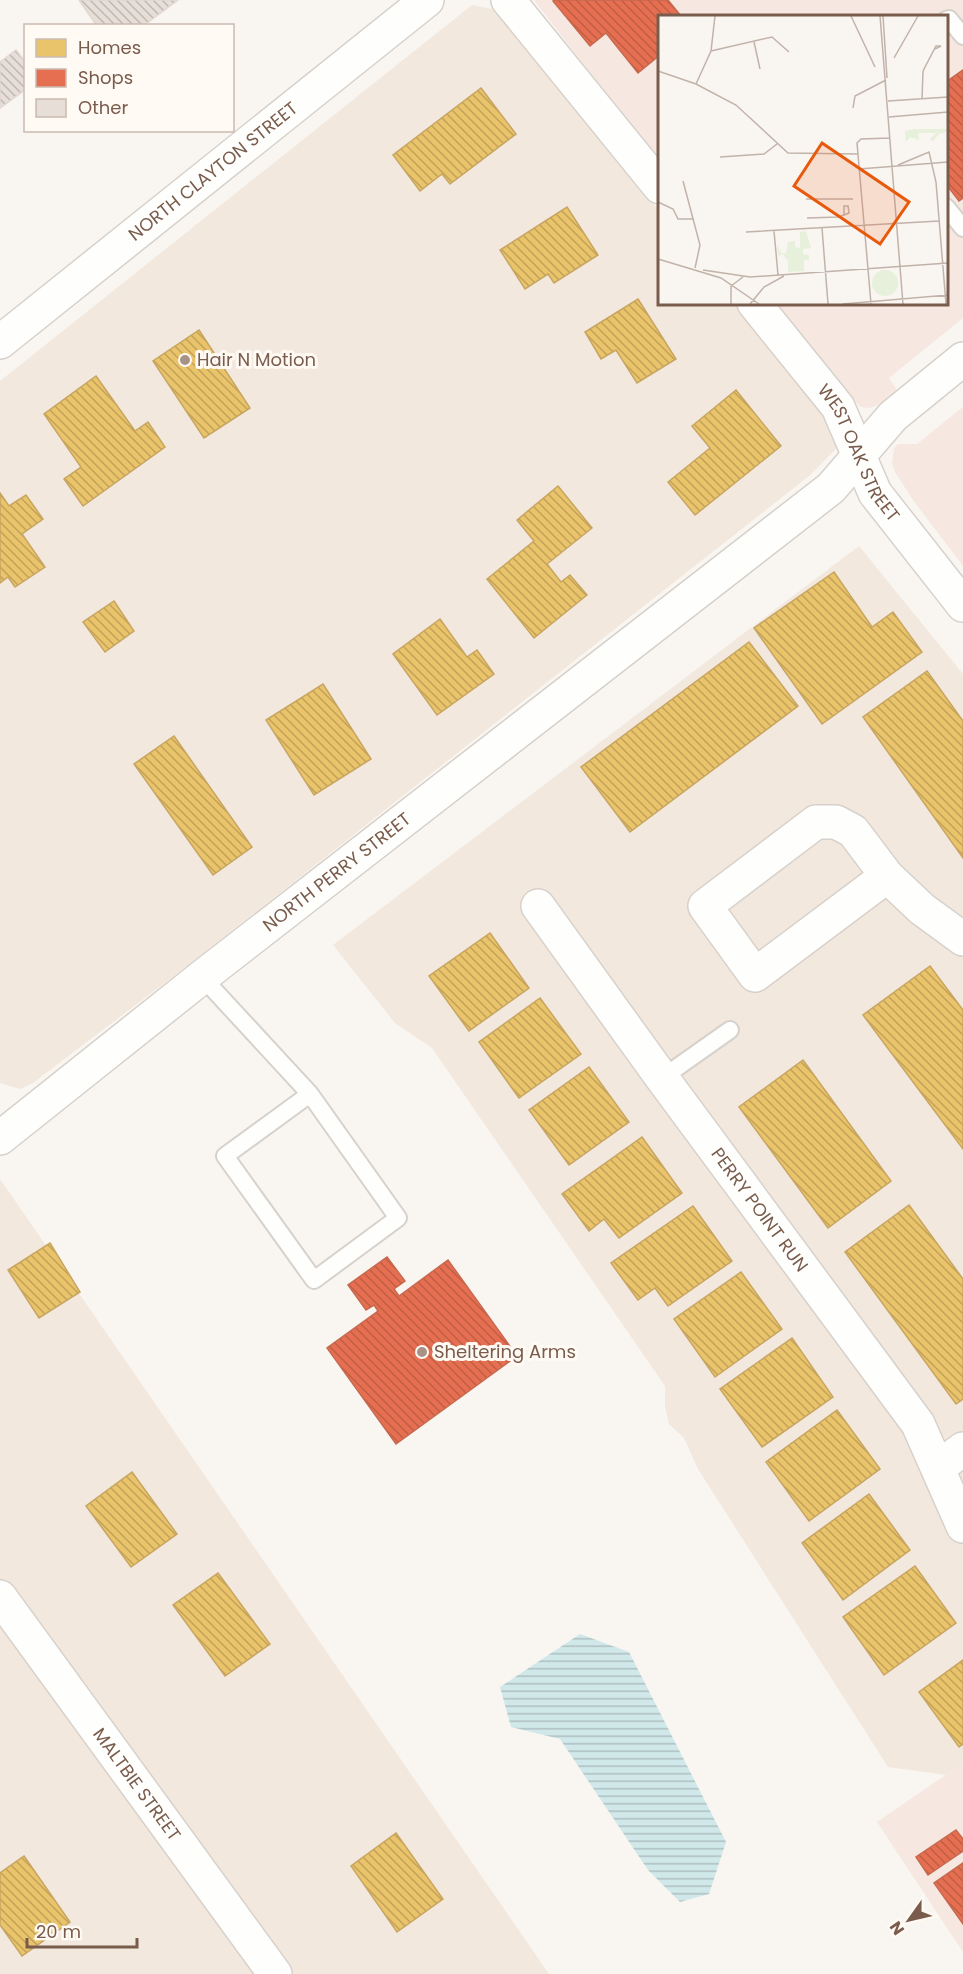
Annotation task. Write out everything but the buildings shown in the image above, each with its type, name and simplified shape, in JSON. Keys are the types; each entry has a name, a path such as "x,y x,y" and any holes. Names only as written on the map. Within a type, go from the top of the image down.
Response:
{"street":[{"name":"NORTH CLAYTON STREET","path":"0,342 427,0"},
{"path":"508,0 658,185"},
{"name":"WEST OAK STREET","path":"755,304 838,407 875,493 963,605"},
{"path":"859,453 893,416 963,359"},
{"name":"NORTH PERRY STREET","path":"3,1129 831,488 859,453"},
{"path":"887,876 756,975 705,906 816,822 836,822 853,831 887,876 922,909 963,939"},
{"name":"PERRY POINT RUN","path":"538,906 918,1424 950,1459 963,1526"},
{"name":"MALTBIE STREET","path":"0,1597 275,1974"}],"lane":[{"path":"948,20 963,36"},
{"path":"948,209 963,228"},
{"path":"202,977 310,1094 398,1218 314,1280 225,1156 310,1094"},
{"path":"662,1078 730,1030"}],"shaded area":[{"path":"534,0 963,0 963,318 889,378 897,390 878,405 870,408 861,407 853,400 774,304 948,304 948,15 658,15 658,161"},
{"path":"472,5 498,10 658,210 658,304 735,304 815,404 835,436 836,449 809,476 192,962 33,1083 20,1089 0,1083 0,381"},
{"path":"963,407 963,566 913,500 895,472 892,463 894,448 898,444 917,444"},
{"path":"859,546 963,674 963,1763 947,1775 888,1767 698,1469 684,1438 669,1424 665,1406 665,1386 432,1048 395,1023 333,945"},
{"path":"0,1179 549,1974 0,1974"},
{"path":"963,1763 963,1952 877,1822"}],"water":[{"path":"580,1634 629,1652 726,1842 709,1894 680,1902 648,1870 560,1739 511,1727 500,1687"}],"place":[{"name":"Hair N Motion","path":"185,360"},
{"name":"Sheltering Arms","path":"422,1352"}]}
